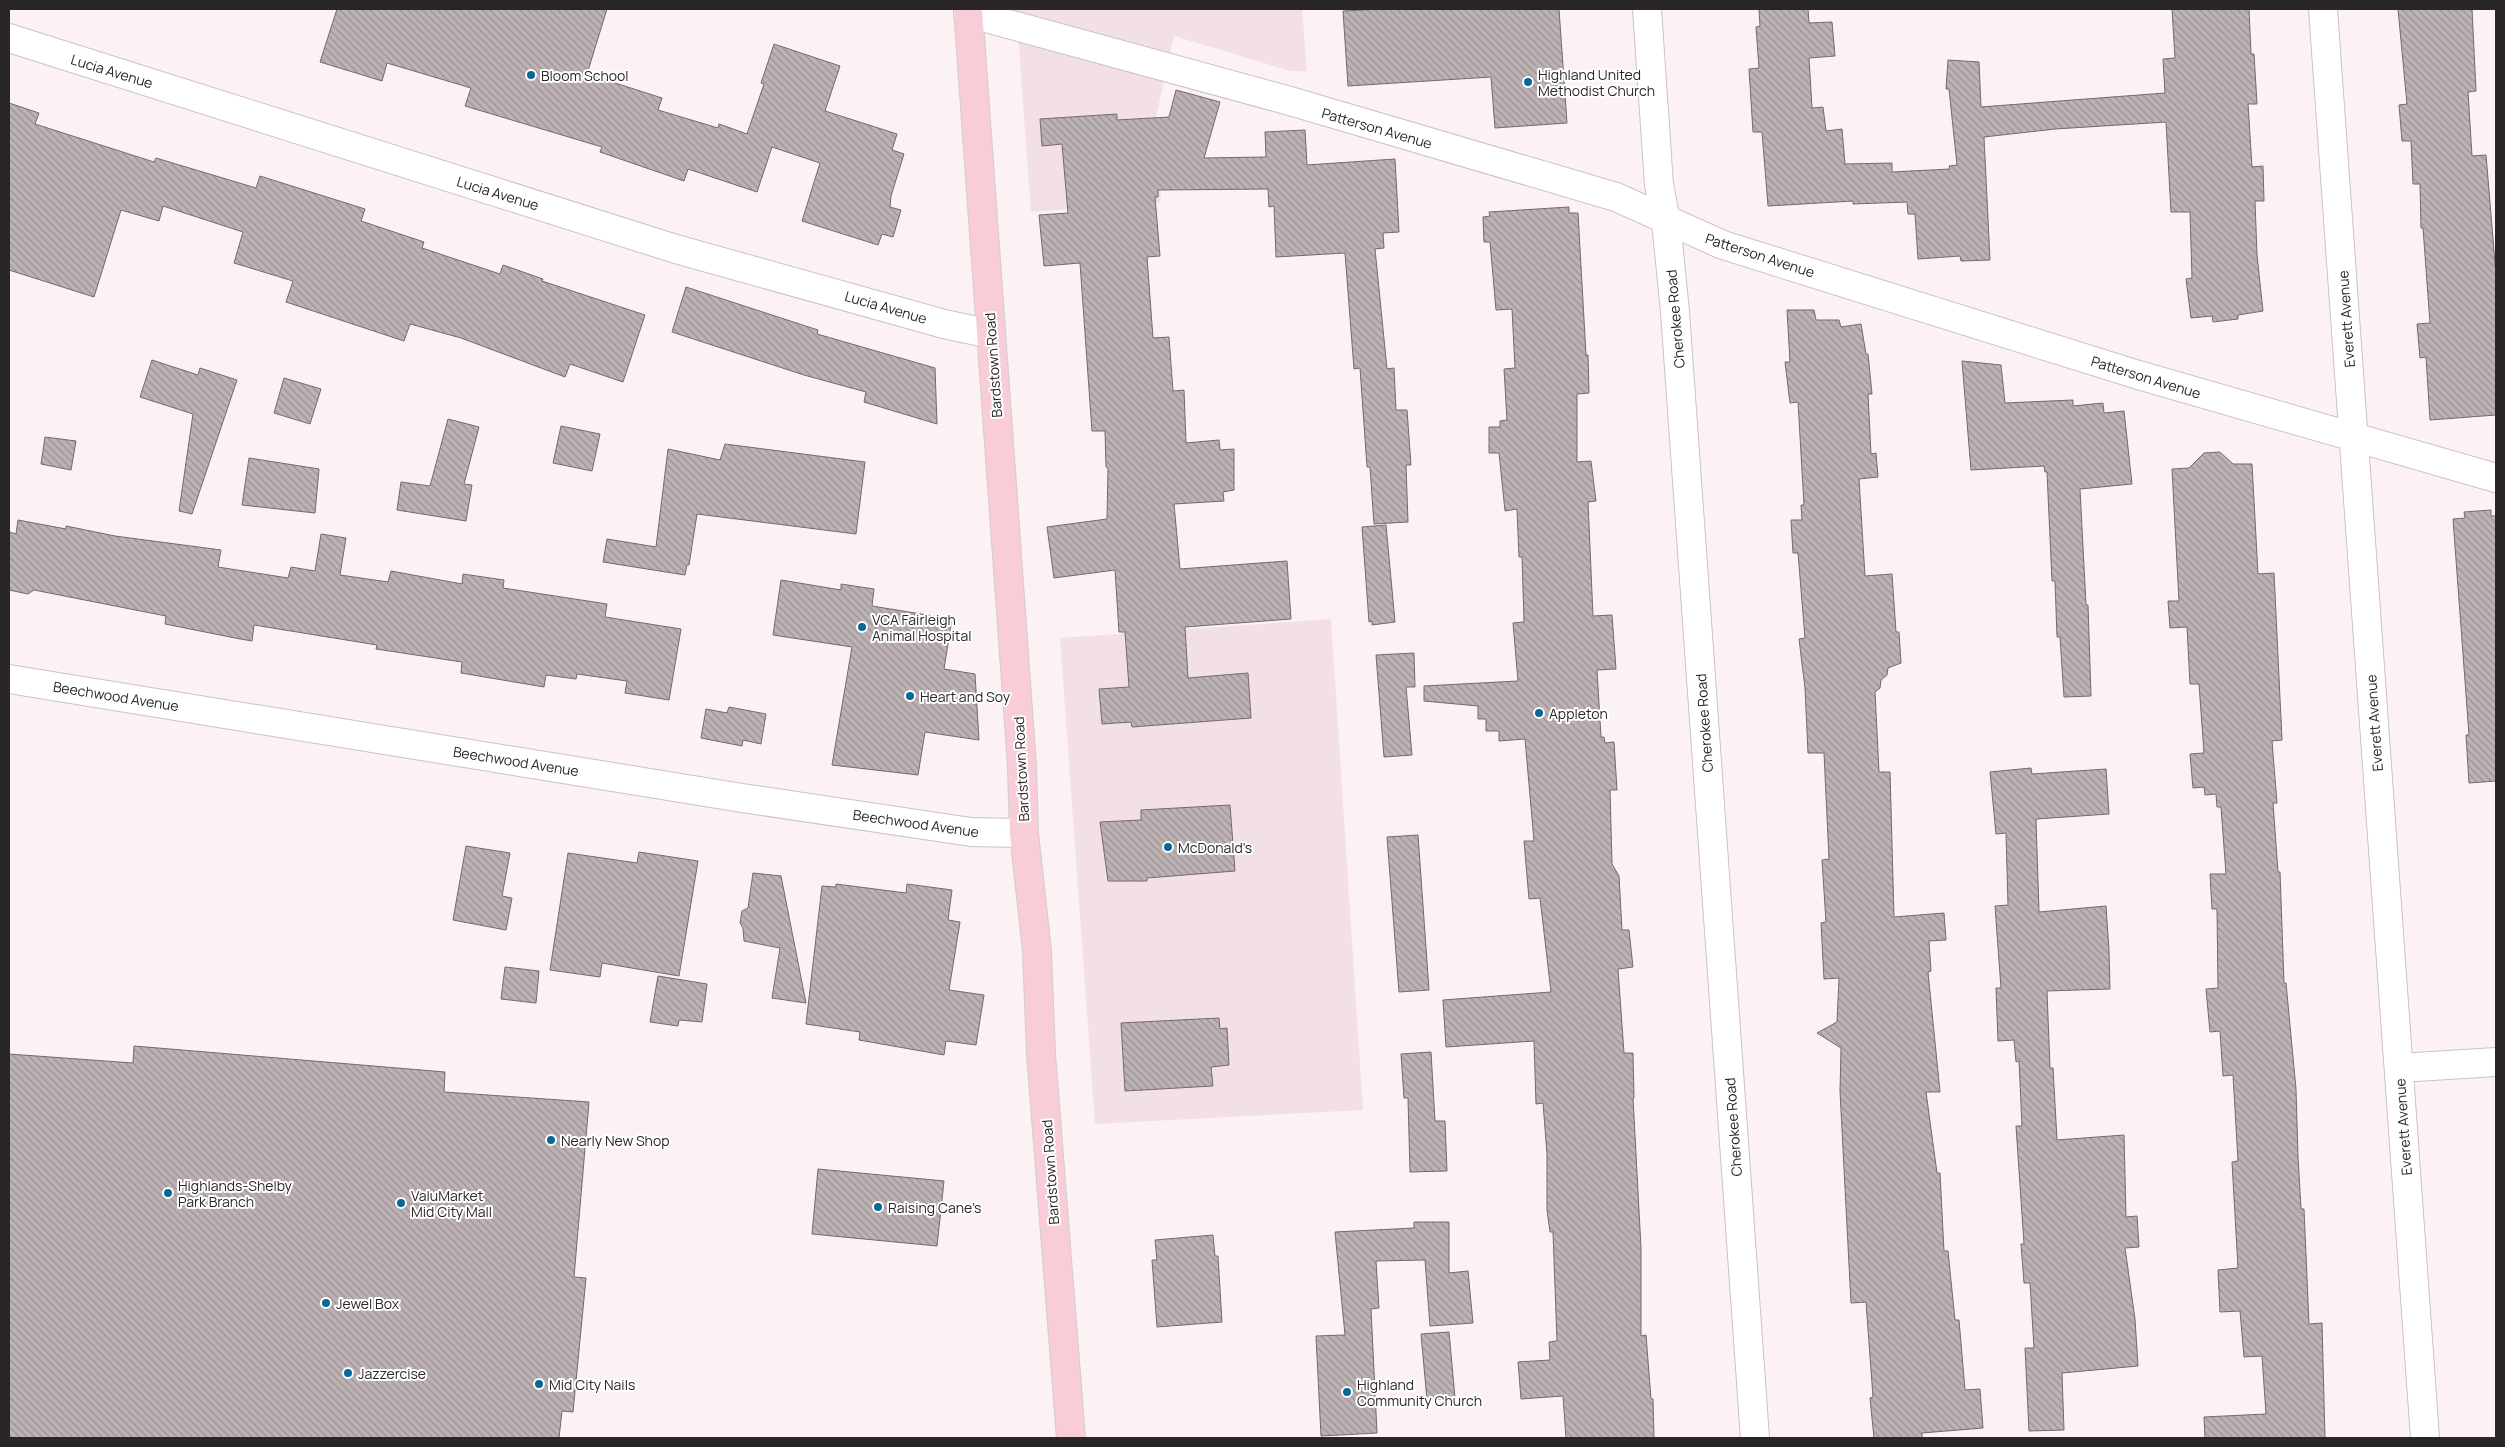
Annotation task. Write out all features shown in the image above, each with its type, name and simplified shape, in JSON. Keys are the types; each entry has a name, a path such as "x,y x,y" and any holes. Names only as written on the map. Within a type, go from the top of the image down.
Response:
{"main road":[{"name":"Bardstown Road","path":"968,11 1022,766 1024,833 1037,951 1043,1072 1071,1438"}],"street":[{"name":"Cherokee Road","path":"1647,9 1659,185 1666,221 1675,312 1755,1438"},
{"name":"Everett Avenue","path":"2324,9 2425,1438"},
{"name":"Patterson Avenue","path":"968,11 1290,101 1616,197 1723,245 2135,374 2298,423 2496,478"},
{"name":"Lucia Avenue","path":"9,38 676,248 944,324 991,334"},
{"name":"Beechwood Avenue","path":"9,679 742,798 971,832 1024,833"},
{"path":"2399,1068 2496,1062"}],"shaded area":[{"path":"1016,9 1302,9 1307,71 1290,71 1174,36 1156,117 1161,202 1031,212"},
{"path":"1331,619 1363,1110 1095,1124 1060,638"}],"building":[{"path":"337,9 607,9 587,74 662,98 658,110 718,128 719,124 747,134 764,84 761,83 774,44 840,66 825,111 897,134 892,150 904,154 891,196 890,207 901,210 893,237 882,234 878,245 802,221 820,163 772,147 757,192 688,169 684,181 600,152 602,147 465,106 471,88 387,63 382,81 320,62"},
{"path":"1380,9 1559,9 1567,123 1495,128 1491,77 1348,86 1343,11"},
{"path":"1759,9 1808,9 1809,23 1832,22 1835,56 1809,58 1812,108 1823,107 1826,131 1842,129 1845,164 1892,163 1892,172 1950,169 1949,166 1957,165 1949,89 1946,89 1948,60 1979,62 1981,107 2165,93 2163,59 2175,58 2172,9 2249,9 2251,54 2254,54 2257,104 2248,104 2252,167 2263,166 2264,201 2255,201 2257,255 2263,311 2238,315 2238,319 2213,322 2212,316 2191,318 2186,279 2192,278 2190,212 2171,212 2166,122 2055,129 1984,137 1990,260 1961,261 1960,256 1918,259 1915,214 1908,214 1907,202 1853,204 1853,201 1768,206 1762,132 1753,132 1749,69 1759,68 1756,27 1760,26"},
{"path":"2398,9 2472,9 2476,91 2468,92 2472,156 2486,155 2496,275 2496,415 2430,420 2426,357 2420,358 2417,324 2430,323 2423,228 2421,228 2420,184 2413,184 2411,141 2402,141 2399,105 2407,104"},
{"path":"1176,90 1220,102 1204,158 1266,157 1265,132 1305,130 1307,165 1395,159 1399,232 1383,233 1384,248 1375,249 1387,369 1394,368 1396,410 1407,410 1411,465 1406,465 1408,522 1374,524 1370,467 1367,467 1360,368 1354,369 1345,253 1276,257 1274,206 1269,207 1268,189 1158,190 1158,197 1155,197 1160,256 1147,257 1153,338 1169,337 1173,391 1184,390 1186,443 1219,440 1220,450 1234,449 1234,490 1223,492 1224,501 1174,504 1180,569 1287,561 1291,619 1185,627 1188,678 1248,673 1251,718 1132,727 1131,722 1102,724 1099,689 1129,687 1125,632 1119,632 1115,570 1054,578 1047,527 1107,519 1108,468 1106,467 1105,431 1092,431 1080,263 1044,266 1039,215 1068,213 1062,144 1042,146 1040,119 1117,114 1117,120 1169,117"},
{"path":"9,103 39,113 35,124 154,162 156,158 256,188 260,176 365,209 361,221 424,242 422,248 500,274 503,265 543,279 542,281 645,315 623,382 570,364 565,377 461,338 410,324 404,341 286,302 293,281 234,263 243,232 163,206 159,221 121,210 94,297 9,270"},
{"path":"1569,207 1569,213 1578,213 1586,355 1588,355 1589,393 1577,394 1577,462 1591,461 1596,501 1588,502 1593,616 1612,615 1616,669 1597,670 1601,737 1604,737 1605,743 1614,742 1617,790 1610,790 1612,864 1619,876 1622,930 1629,930 1633,967 1618,969 1624,1053 1633,1053 1633,1098 1641,1248 1641,1336 1646,1335 1651,1399 1653,1399 1654,1438 1566,1438 1563,1396 1521,1399 1518,1362 1550,1360 1549,1342 1557,1341 1553,1232 1550,1232 1547,1210 1547,1154 1543,1103 1536,1104 1534,1041 1446,1047 1443,1000 1551,992 1540,898 1529,899 1524,841 1534,841 1525,739 1499,741 1499,731 1486,731 1486,719 1478,719 1478,706 1424,701 1424,686 1518,681 1513,623 1524,622 1522,557 1519,557 1517,509 1505,511 1499,453 1489,453 1489,427 1500,427 1500,421 1507,420 1504,369 1515,368 1512,309 1496,310 1490,242 1484,242 1483,217 1490,216 1489,212"},
{"path":"686,287 818,330 817,334 935,368 937,424 864,402 866,392 804,375 672,332"},
{"path":"1787,310 1814,310 1816,320 1839,320 1841,327 1861,324 1866,354 1868,354 1872,394 1868,394 1871,454 1876,453 1878,477 1859,479 1865,576 1892,574 1896,632 1899,632 1901,663 1888,668 1887,675 1881,680 1880,688 1875,692 1879,772 1890,772 1894,917 1944,913 1946,940 1929,941 1931,971 1928,972 1940,1092 1926,1092 1937,1173 1940,1173 1944,1251 1948,1251 1955,1320 1959,1320 1965,1390 1980,1389 1983,1428 1922,1433 1922,1438 1874,1438 1870,1398 1873,1397 1866,1302 1851,1303 1840,1091 1841,1048 1817,1033 1837,1022 1839,978 1824,979 1821,923 1826,922 1822,860 1829,859 1824,753 1808,753 1805,688 1799,639 1805,638 1798,553 1793,553 1791,520 1802,520 1801,505 1804,505 1798,402 1790,403 1785,362 1790,362"},
{"path":"152,360 198,375 200,368 237,380 192,514 179,511 193,414 140,397"},
{"path":"1962,361 2001,365 2005,403 2073,400 2073,406 2103,403 2104,413 2124,411 2132,484 2080,489 2086,605 2088,605 2091,696 2064,697 2060,637 2057,637 2055,581 2052,581 2047,472 2045,472 2044,466 1971,470"},
{"path":"284,378 321,389 310,424 274,413"},
{"path":"448,419 479,427 464,484 472,485 466,521 397,510 401,482 430,486"},
{"path":"561,426 600,434 592,471 553,463"},
{"path":"45,437 76,441 71,470 41,464"},
{"path":"725,444 865,462 856,534 697,514 689,565 687,565 685,575 603,562 607,539 656,547 668,449 720,460"},
{"path":"2220,452 2233,464 2252,464 2258,574 2274,573 2282,740 2272,741 2277,803 2273,803 2278,872 2280,872 2284,983 2286,983 2296,1089 2298,1157 2301,1209 2304,1209 2309,1324 2322,1323 2325,1438 2205,1438 2204,1417 2266,1414 2262,1356 2244,1357 2240,1311 2220,1312 2218,1270 2238,1268 2232,1162 2238,1161 2233,1075 2223,1076 2220,1031 2210,1032 2206,989 2218,988 2217,909 2212,909 2210,874 2226,874 2221,807 2217,807 2216,794 2205,795 2204,787 2193,788 2190,754 2204,753 2199,684 2190,684 2187,627 2170,628 2168,601 2179,601 2172,469 2189,468 2204,453"},
{"path":"249,458 319,469 315,513 242,505"},
{"path":"2491,510 2491,516 2496,516 2496,781 2469,783 2466,735 2469,735 2453,519 2465,518 2464,512"},
{"path":"18,520 66,529 66,526 115,536 221,550 218,567 288,578 291,567 315,571 321,534 346,538 340,575 388,582 391,571 462,584 463,574 504,580 503,588 607,604 605,617 681,629 669,700 625,693 627,681 577,674 576,679 546,675 544,687 461,673 462,662 376,649 377,645 254,625 252,641 165,624 166,616 34,590 28,594 9,590 9,532 16,534"},
{"path":"1386,525 1395,622 1372,625 1372,621 1369,622 1362,527"},
{"path":"781,580 841,590 841,584 874,589 872,606 952,619 944,669 975,674 979,740 925,732 918,775 832,765 852,647 773,635"},
{"path":"1414,653 1415,687 1406,687 1412,755 1384,757 1376,655"},
{"path":"729,707 766,714 761,744 743,740 742,746 701,738 706,709 727,713"},
{"path":"2031,768 2032,774 2106,769 2109,814 2036,819 2039,912 2106,906 2110,989 2047,991 2050,1068 2053,1068 2057,1140 2124,1135 2126,1217 2137,1216 2139,1247 2125,1248 2135,1319 2138,1366 2062,1373 2064,1430 2029,1431 2025,1348 2034,1348 2030,1283 2024,1283 2021,1244 2024,1244 2016,1126 2022,1126 2019,1061 2016,1062 2014,1040 1998,1041 1996,988 2001,988 1995,906 2008,905 2006,833 1996,834 1990,772"},
{"name":"McDonald's","path":"1230,805 1235,871 1147,878 1147,881 1108,881 1100,822 1141,820 1141,810"},
{"path":"1418,835 1429,990 1399,992 1387,837"},
{"path":"466,846 510,853 502,896 512,898 506,930 453,920"},
{"path":"639,852 698,861 679,976 602,963 600,977 550,970 568,853 637,863"},
{"path":"753,873 781,876 806,1003 772,998 780,948 744,941 743,928 740,923 742,911 748,908"},
{"path":"836,884 906,893 907,884 952,890 948,920 960,922 949,990 984,995 976,1045 946,1041 944,1055 859,1040 860,1032 806,1024 822,886 836,887"},
{"path":"505,967 539,971 536,1003 501,999"},
{"path":"658,976 707,984 702,1022 679,1020 678,1026 650,1022"},
{"path":"1219,1018 1220,1029 1227,1028 1229,1065 1211,1067 1213,1086 1125,1091 1121,1023"},
{"path":"134,1046 445,1072 444,1092 589,1102 574,1277 586,1278 573,1412 562,1411 559,1438 9,1438 9,1054 133,1063"},
{"path":"1431,1052 1435,1121 1445,1121 1447,1171 1410,1172 1408,1098 1404,1098 1401,1054"},
{"name":"Raising Cane's","path":"818,1169 944,1181 937,1246 812,1234"},
{"path":"1414,1222 1449,1222 1449,1273 1468,1271 1473,1323 1430,1326 1425,1260 1376,1261 1379,1308 1371,1309 1377,1433 1321,1436 1316,1336 1345,1335 1335,1232 1414,1228"},
{"path":"1213,1235 1215,1256 1218,1256 1222,1322 1157,1327 1152,1260 1157,1260 1155,1240"},
{"path":"1449,1332 1455,1398 1427,1400 1421,1334"}],"place":[{"name":"Bloom School","path":"531,75"},
{"name":"Highland United Methodist Church","path":"1528,82"},
{"name":"VCA Fairleigh Animal Hospital","path":"862,627"},
{"name":"Heart and Soy","path":"910,696"},
{"name":"Appleton","path":"1539,713"},
{"name":"McDonald's","path":"1168,847"},
{"name":"Nearly New Shop","path":"551,1140"},
{"name":"Highlands-Shelby Park Branch","path":"168,1193"},
{"name":"ValuMarket Mid City Mall","path":"401,1203"},
{"name":"Raising Cane's","path":"878,1207"},
{"name":"Jewel Box","path":"326,1303"},
{"name":"Jazzercise","path":"348,1373"},
{"name":"Mid City Nails","path":"539,1384"},
{"name":"Highland Community Church","path":"1347,1392"}]}
